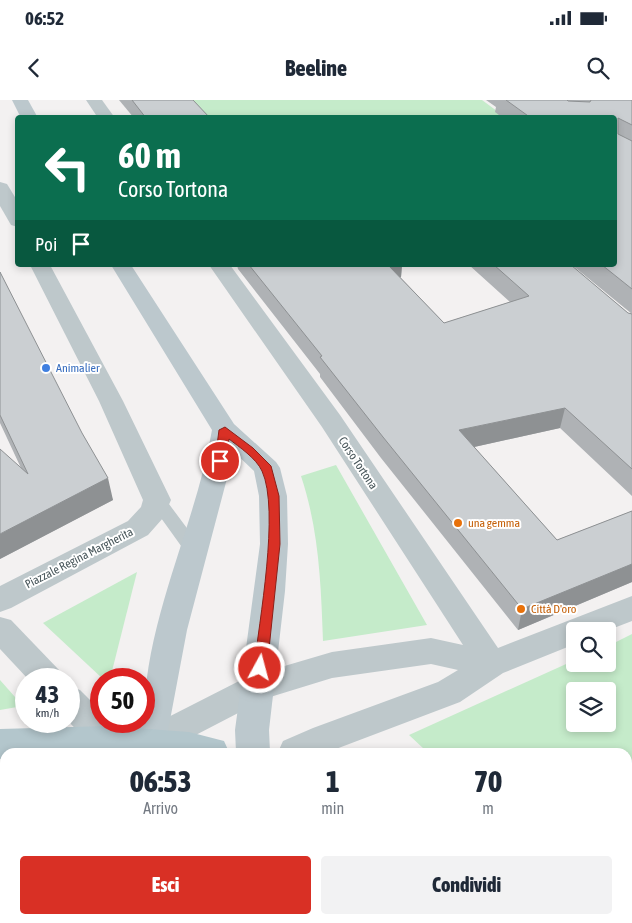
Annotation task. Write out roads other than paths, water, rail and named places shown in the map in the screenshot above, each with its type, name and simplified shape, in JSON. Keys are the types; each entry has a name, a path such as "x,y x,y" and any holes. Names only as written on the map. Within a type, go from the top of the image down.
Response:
{"main road":[{"path":"20,100 28,115"},
{"path":"122,267 225,430 267,468 273,496 274,544 252,730 253,748"},
{"path":"148,748 170,636 220,461 225,430"},
{"path":"0,744 110,742 148,748 193,748"}],"street":[{"path":"94,100 105,115"},
{"path":"0,182 15,176"},
{"path":"0,188 15,216"},
{"path":"41,267 111,400 155,506"},
{"name":"Corso Tortona","path":"220,267 331,421 492,664"},
{"name":"Piazzale Regina Margherita","path":"0,600 138,528 155,506"},
{"path":"597,622 632,608"},
{"path":"0,629 37,668"},
{"path":"304,748 325,738 449,692 492,664 566,635"},
{"path":"148,748 258,688 332,665 431,650 492,664"},
{"path":"80,711 110,742"}],"lane":[{"path":"155,506 195,552"}],"place":[{"name":"Animalier","path":"46,368"},
{"name":"una gemma","path":"458,523"},
{"name":"Città D'oro","path":"521,609"}]}
